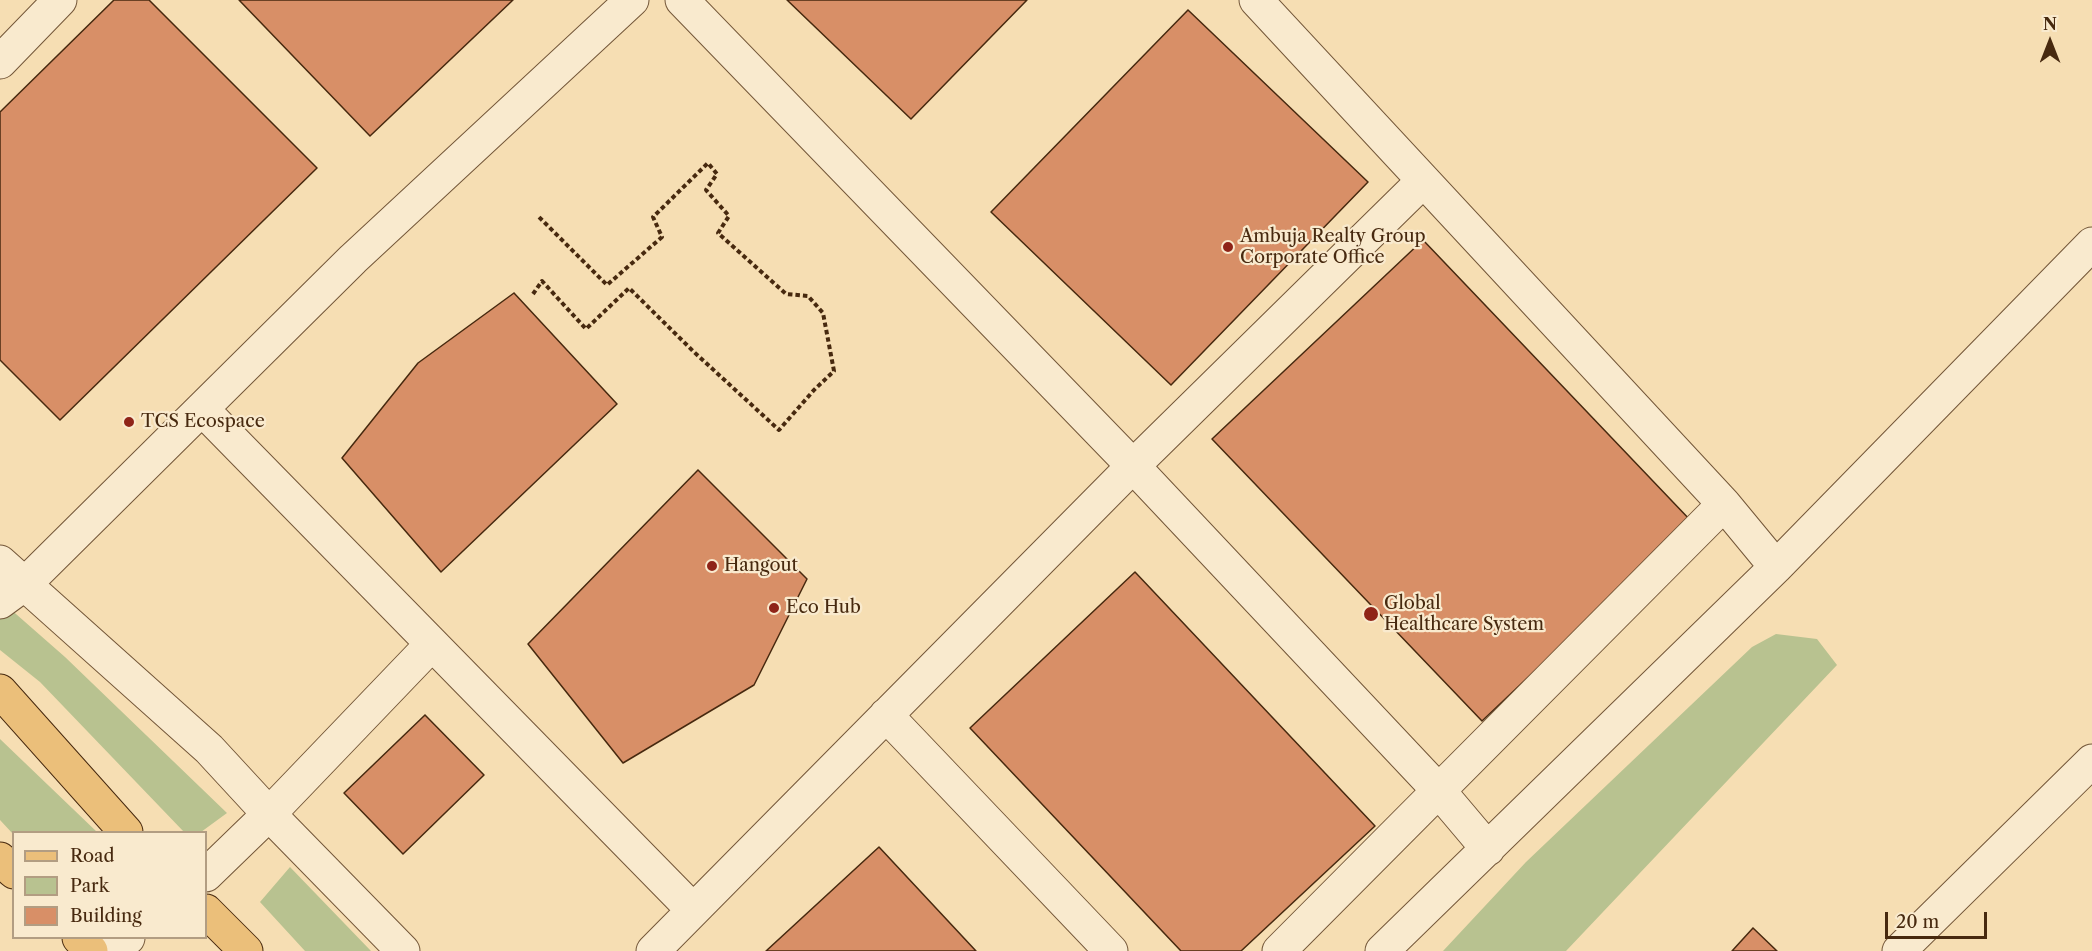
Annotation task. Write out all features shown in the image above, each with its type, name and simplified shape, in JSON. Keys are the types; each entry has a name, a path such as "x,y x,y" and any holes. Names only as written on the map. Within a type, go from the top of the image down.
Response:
{"main road":[{"path":"0,691 125,831"},
{"path":"0,859 12,870"},
{"path":"207,912 246,951"},
{"path":"80,939 91,951"}],"street":[{"path":"0,62 60,0"},
{"path":"0,602 26,583 353,259 632,0"},
{"path":"682,0 1132,466 1439,791 1488,849"},
{"path":"1256,0 1724,504 1776,567"},
{"path":"653,951 1132,466 1423,181"},
{"path":"1383,951 1776,567 2092,244"},
{"path":"202,409 693,910"},
{"path":"1279,951 1724,504"},
{"path":"0,562 209,749 403,951"},
{"path":"207,874 269,814 432,644"},
{"path":"886,715 1111,951"},
{"path":"1899,951 2092,761"},
{"path":"110,951 127,939"}],"path":[{"path":"533,294 542,281 586,329 629,288 693,352 779,430 834,371 823,313 808,296 786,294 718,233 729,216 706,190 717,174 708,163 653,217 662,237 607,285 539,217"}],"green space":[{"path":"0,600 65,657 227,813 202,831 183,831 40,682 0,650"},
{"path":"1776,634 1817,639 1837,665 1566,951 1443,951 1526,862 1752,647"},
{"path":"0,739 96,831 12,831 12,833 0,820"},
{"path":"290,867 371,951 305,951 260,902"}],"building":[{"path":"114,0 149,0 317,168 60,420 0,360 0,112"},
{"path":"239,0 513,0 370,136"},
{"path":"787,0 1027,0 911,119"},
{"path":"1188,10 1368,182 1171,385 991,212"},
{"path":"1423,240 1692,522 1482,721 1212,439"},
{"path":"514,293 617,404 441,572 342,458 418,363"},
{"path":"698,470 807,579 754,685 623,763 528,644"},
{"path":"1135,572 1375,826 1241,951 1181,951 970,728"},
{"path":"425,715 484,775 403,854 344,793"},
{"path":"879,847 976,951 766,951"},
{"path":"1753,928 1777,951 1732,951"}],"place":[{"name":"Ambuja Realty Group Corporate Office","path":"1228,247"},
{"name":"TCS Ecospace","path":"129,422"},
{"name":"Hangout","path":"712,566"},
{"name":"Eco Hub","path":"774,608"},
{"name":"Global Healthcare System","path":"1371,614"}]}
